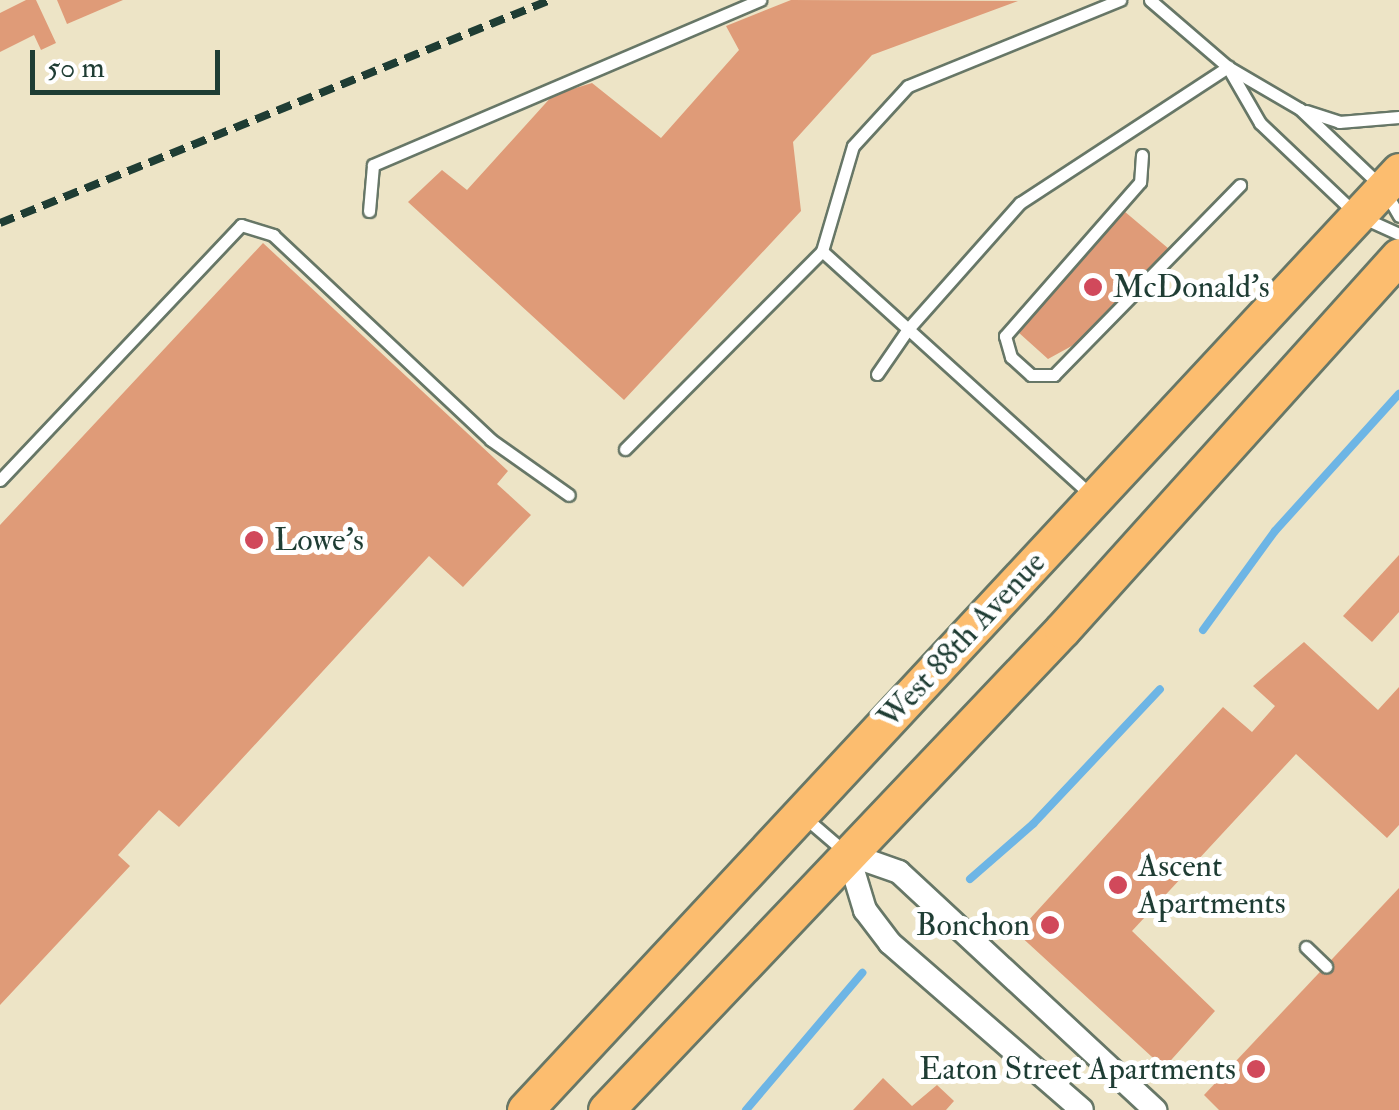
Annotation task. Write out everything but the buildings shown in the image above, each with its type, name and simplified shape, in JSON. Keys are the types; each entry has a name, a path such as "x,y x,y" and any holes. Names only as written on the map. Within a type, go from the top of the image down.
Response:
{"main road":[{"name":"West 88th Avenue","path":"525,1110 1357,215 1394,191"},
{"name":"West 88th Avenue","path":"606,1110 848,854 1399,256"}],"street":[{"path":"848,854 899,872 1154,1108"},
{"path":"848,854 865,910 890,943 1082,1110"}],"lane":[{"path":"369,211 373,165 760,0"},
{"path":"625,449 822,251 853,146 908,86 1120,0"},
{"path":"1150,0 1228,67 1300,109 1394,191"},
{"path":"1228,67 1260,122 1357,215 1399,234"},
{"path":"877,374 908,329 1020,203 1228,67"},
{"path":"1300,109 1339,122 1399,117"},
{"path":"1142,155 1140,182 1004,336 1011,357 1031,375 1054,375 1240,185"},
{"path":"0,480 241,224 274,234 491,440 569,495"},
{"path":"822,251 1094,497"},
{"path":"800,813 848,854"},
{"path":"1306,947 1326,966"}],"waterway":[{"path":"1203,630 1275,531 1399,394"},
{"path":"970,879 1033,824 1160,689"},
{"path":"746,1110 862,973"}],"railway":[{"path":"0,223 550,0"}],"place":[{"name":"McDonald's","path":"1093,287"},
{"name":"Lowe's","path":"254,540"},
{"name":"Ascent Apartments","path":"1118,885"},
{"name":"Bonchon","path":"1050,925"},
{"name":"Eaton Street Apartments","path":"1256,1069"}]}
